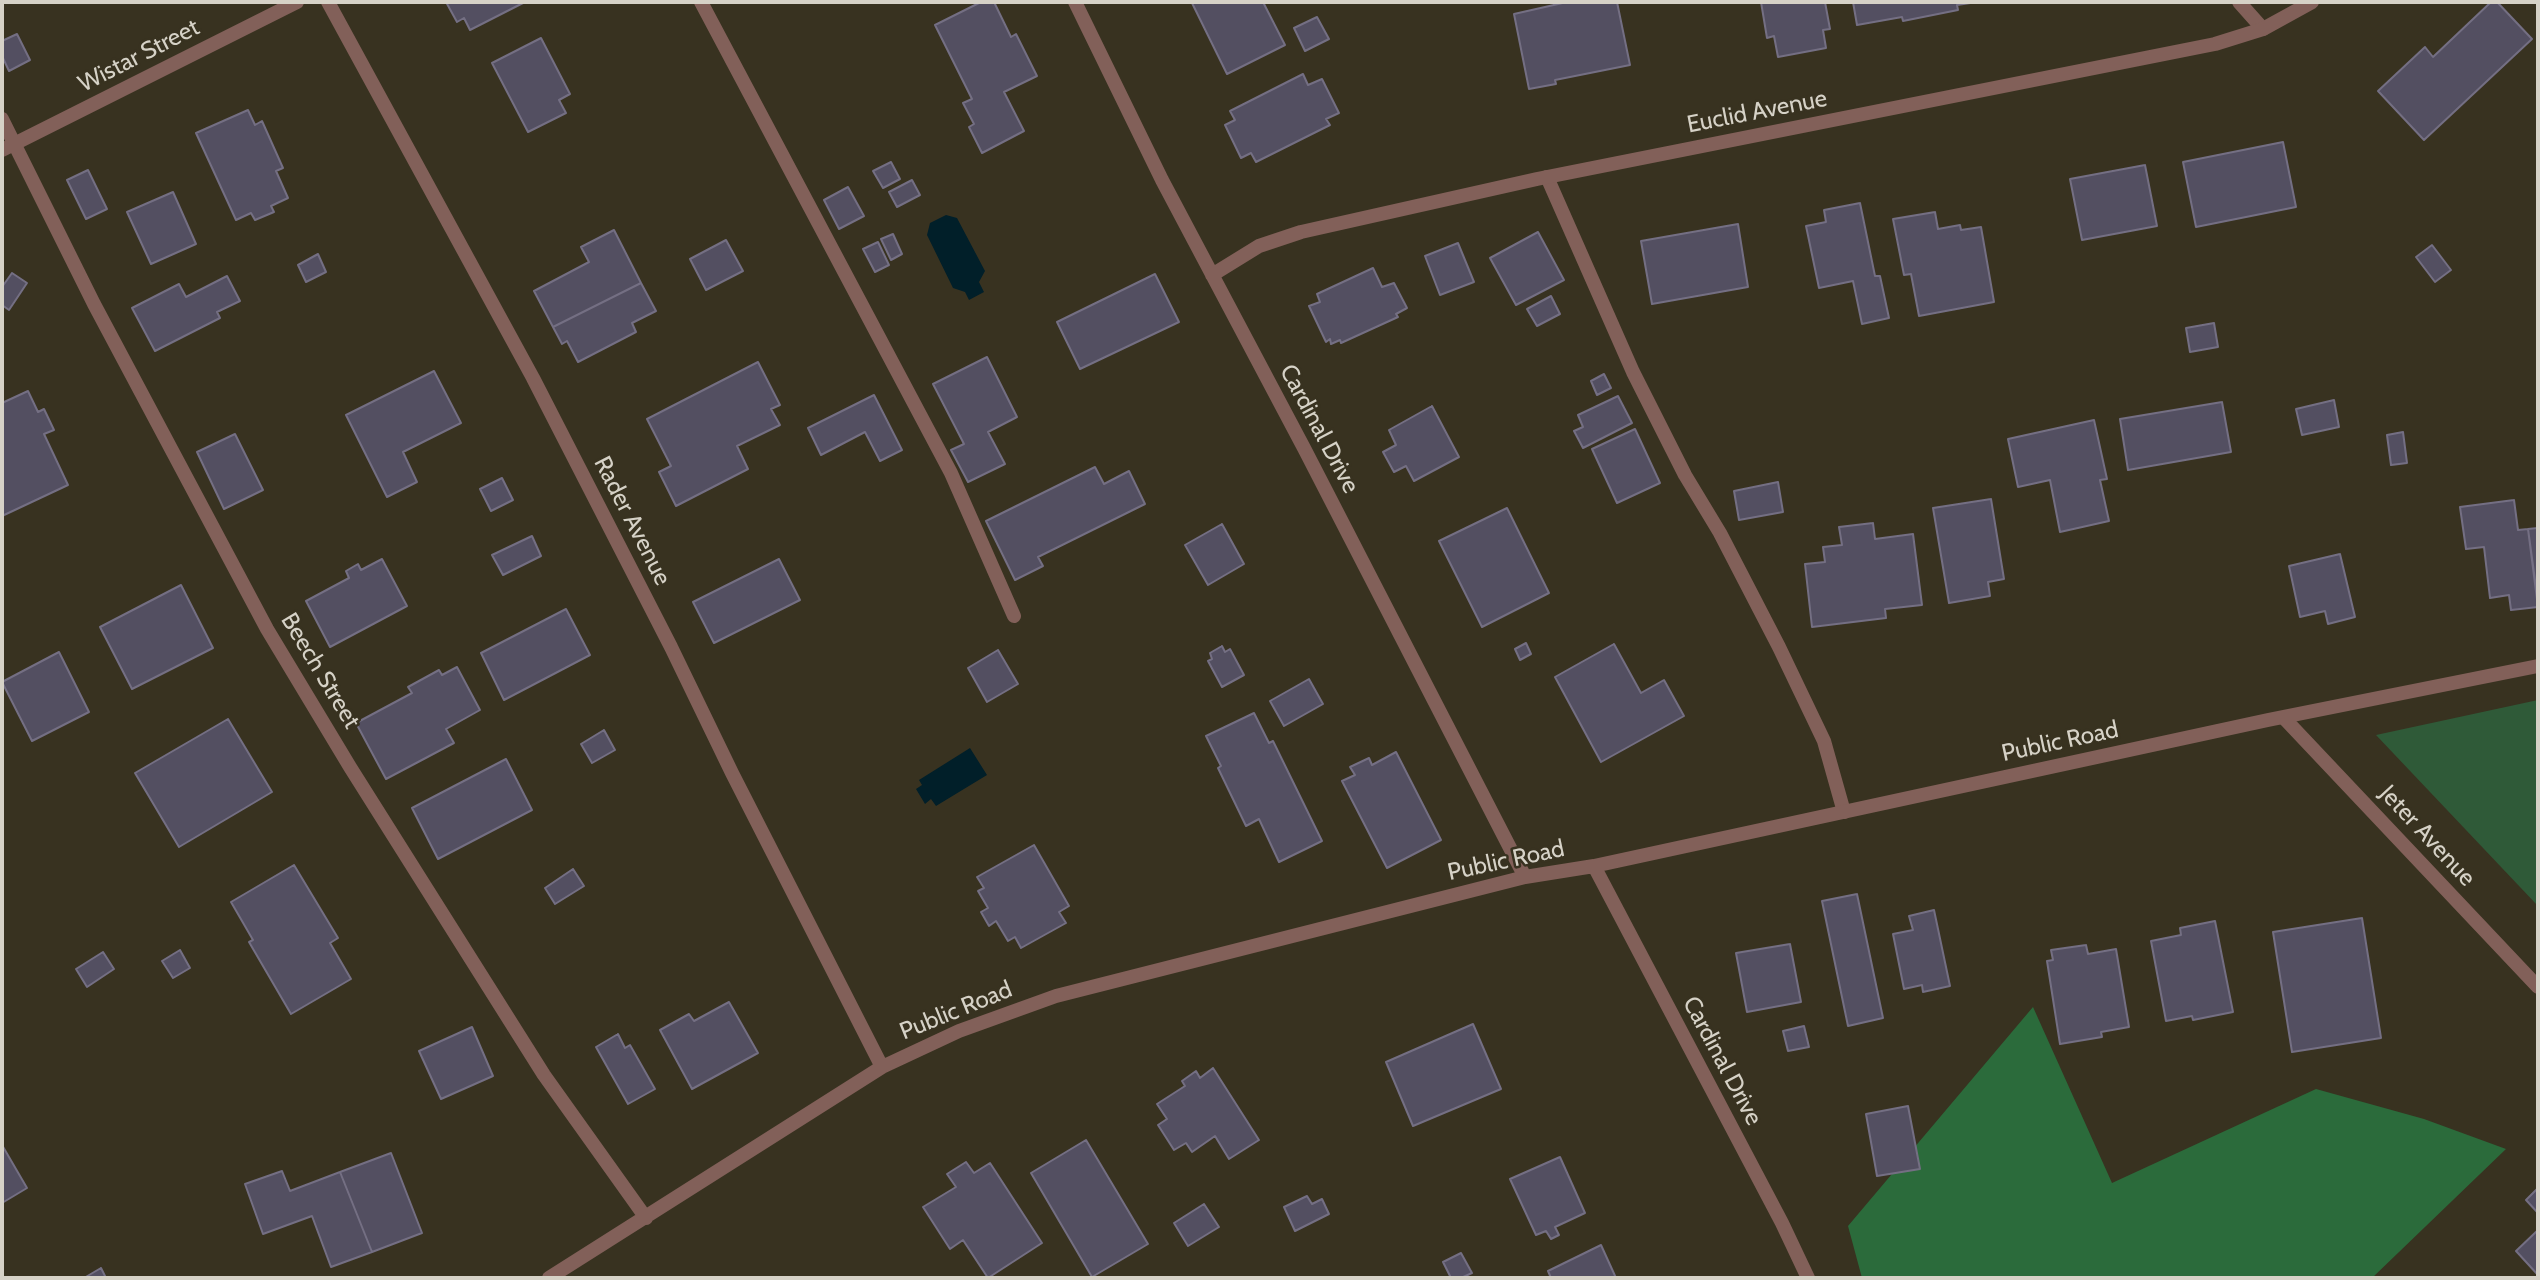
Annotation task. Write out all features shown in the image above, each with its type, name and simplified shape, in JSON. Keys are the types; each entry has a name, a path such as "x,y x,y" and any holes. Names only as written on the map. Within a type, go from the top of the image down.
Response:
{"street":[{"name":"Wistar Street","path":"8,147 297,2"},
{"name":"Rader Avenue","path":"328,2 533,378 882,1067"},
{"path":"701,2 951,473 1014,617"},
{"name":"Cardinal Drive","path":"1075,2 1162,180 1525,877"},
{"path":"2239,2 2263,29"},
{"name":"Euclid Avenue","path":"1213,275 1259,246 1301,232 1546,177 2215,44 2263,29 2312,2"},
{"name":"Beech Street","path":"2,119 8,147 267,629 544,1075 646,1218"},
{"path":"1546,177 1633,372 1685,475 1720,533 1773,635 1824,741 1844,812"},
{"name":"Public Road","path":"549,1278 882,1067 959,1031 1056,996 1525,877 1594,866 2283,717 2538,666"},
{"name":"Jeter Avenue","path":"2283,717 2538,987"},
{"name":"Cardinal Drive","path":"1594,866 1782,1223 1808,1278"}],"green space":[{"path":"2538,700 2538,906 2376,735"},
{"path":"2033,1007 2112,1183 2316,1089 2424,1119 2506,1149 2372,1278 1862,1278 1848,1226"}],"water":[{"path":"946,215 957,218 985,271 979,282 984,292 969,300 965,292 953,288 927,235 930,223"},
{"path":"970,748 987,775 936,806 931,799 925,804 916,789 922,785 919,780"}],"building":[{"path":"446,2 525,2 470,30 464,18 457,22"},
{"path":"981,2 994,2 1011,37 1016,34 1037,76 1004,92 1024,131 982,153 969,127 974,124 963,103 972,99 935,25"},
{"path":"1263,2 1285,45 1227,74 1192,3"},
{"path":"1567,2 1617,2 1630,65 1555,80 1556,84 1529,89 1514,14"},
{"path":"1761,2 1825,2 1830,29 1823,30 1826,48 1778,57 1774,36 1767,38"},
{"path":"1853,2 1977,2 1957,5 1958,10 1903,21 1902,17 1857,25"},
{"path":"2491,2 2497,2 2532,39 2424,140 2378,91 2425,47 2433,57"},
{"path":"1317,17 1329,39 1305,51 1294,28"},
{"path":"17,34 30,60 9,71 2,56 2,41"},
{"path":"541,38 570,94 559,100 566,113 528,132 492,63"},
{"path":"1303,74 1308,85 1322,79 1339,113 1326,119 1330,125 1256,162 1251,153 1241,158 1225,125 1235,120 1230,111"},
{"path":"248,110 255,125 262,121 283,168 276,171 288,198 271,206 274,212 255,220 251,213 236,220 196,133"},
{"path":"2283,142 2296,207 2196,227 2183,162"},
{"path":"891,162 900,179 883,188 873,171"},
{"path":"2145,165 2157,226 2082,240 2070,179"},
{"path":"88,170 107,209 86,219 67,180"},
{"path":"912,180 920,195 897,207 889,192"},
{"path":"848,187 864,216 839,229 824,200"},
{"path":"173,192 196,244 151,264 127,212"},
{"path":"1860,203 1875,276 1880,276 1889,318 1862,324 1853,281 1819,288 1806,226 1826,222 1824,210"},
{"path":"1935,212 1938,229 1960,225 1961,230 1981,227 1994,302 1919,316 1911,274 1904,275 1893,219"},
{"path":"1738,224 1748,287 1652,304 1641,241"},
{"path":"614,230 641,283 553,327 534,291 589,262 581,247"},
{"path":"1538,232 1564,280 1516,305 1490,258"},
{"path":"893,234 902,254 891,260 881,239"},
{"path":"726,240 743,271 706,290 690,259"},
{"path":"878,242 889,265 875,272 863,249"},
{"path":"1458,243 1474,282 1440,295 1425,256"},
{"path":"2432,245 2451,270 2435,282 2416,257"},
{"path":"318,254 326,272 306,282 298,265"},
{"path":"1373,268 1382,287 1394,283 1407,308 1396,314 1398,317 1341,343 1340,340 1331,344 1330,339 1326,342 1309,306 1320,302 1317,294"},
{"path":"12,273 27,283 9,310 2,305 2,287"},
{"path":"1155,274 1179,322 1080,369 1057,322"},
{"path":"227,276 240,301 217,312 220,318 155,351 132,308 179,284 186,297"},
{"path":"641,283 656,311 632,323 636,332 578,362 567,341 562,344 553,327"},
{"path":"1551,296 1560,314 1537,326 1527,309"},
{"path":"2214,323 2218,347 2190,352 2186,328"},
{"path":"987,357 1017,417 988,432 1005,464 968,482 951,450 964,444 933,384"},
{"path":"758,362 780,405 771,409 780,425 737,446 748,469 676,506 659,472 671,466 647,419"},
{"path":"434,371 461,423 403,452 417,482 387,497 346,415"},
{"path":"1604,374 1611,388 1597,395 1591,381"},
{"path":"28,391 38,412 44,409 54,430 44,434 68,485 2,516 2,403"},
{"path":"874,395 902,450 880,461 865,432 821,455 808,428"},
{"path":"1618,396 1632,423 1583,448 1574,431 1583,427 1578,415"},
{"path":"2334,400 2339,427 2302,435 2296,409"},
{"path":"2222,402 2231,452 2128,470 2120,419"},
{"path":"1432,406 1459,457 1414,481 1406,466 1394,472 1383,452 1396,445 1389,430"},
{"path":"2094,420 2107,479 2100,480 2109,521 2060,532 2050,480 2018,487 2008,439"},
{"path":"1635,429 1660,483 1617,503 1592,449"},
{"path":"2403,432 2407,463 2391,465 2387,435"},
{"path":"235,434 263,490 224,509 197,452"},
{"path":"1095,467 1104,484 1129,471 1145,504 1038,557 1043,566 1015,580 986,521"},
{"path":"502,478 513,500 491,511 480,489"},
{"path":"1778,482 1783,512 1739,520 1734,491"},
{"path":"1991,499 2004,579 1988,582 1990,596 1949,603 1933,508"},
{"path":"2514,500 2518,530 2528,529 2538,607 2511,610 2509,595 2490,598 2484,547 2466,549 2460,507"},
{"path":"1507,508 1549,593 1482,627 1439,541"},
{"path":"1873,523 1875,539 1913,534 1922,605 1885,609 1886,618 1812,627 1805,564 1825,562 1823,547 1842,545 1839,527"},
{"path":"1222,524 1244,564 1208,585 1185,545"},
{"path":"2538,528 2538,602 2528,529"},
{"path":"532,536 541,556 503,575 492,555"},
{"path":"2340,554 2355,617 2328,624 2325,611 2300,617 2289,566"},
{"path":"382,559 407,606 330,647 306,601 349,578 346,571 358,564 361,570"},
{"path":"779,559 800,600 714,643 693,602"},
{"path":"181,585 213,648 132,689 100,627"},
{"path":"566,609 590,655 504,700 481,653"},
{"path":"1526,643 1531,654 1520,660 1515,649"},
{"path":"1614,644 1641,693 1664,680 1684,716 1601,762 1555,677"},
{"path":"1222,646 1225,652 1230,649 1244,675 1222,687 1208,661 1212,659 1210,653"},
{"path":"998,650 1018,684 987,702 968,668"},
{"path":"59,652 89,712 32,741 2,682"},
{"path":"457,667 480,710 446,729 454,743 386,779 356,723 412,693 408,687 439,670 442,675"},
{"path":"1309,679 1323,704 1284,726 1270,701"},
{"path":"1254,713 1269,743 1273,741 1322,841 1279,862 1259,819 1246,826 1206,736"},
{"path":"228,719 272,792 179,847 135,773"},
{"path":"604,730 615,750 592,763 581,744"},
{"path":"1396,752 1441,840 1387,868 1342,781 1355,775 1350,767 1369,758 1372,765"},
{"path":"506,759 532,810 438,859 412,808"},
{"path":"1034,845 1069,906 1059,912 1066,923 1021,948 1015,937 1008,941 996,921 989,926 981,912 988,908 978,891 984,888 977,877"},
{"path":"294,865 338,938 330,943 351,979 291,1014 249,942 253,940 231,902"},
{"path":"573,869 584,886 555,904 545,888"},
{"path":"1857,894 1883,1018 1848,1026 1822,901"},
{"path":"1934,910 1950,986 1923,992 1922,985 1904,989 1893,934 1913,930 1909,916"},
{"path":"2362,918 2381,1038 2292,1052 2273,932"},
{"path":"2215,921 2233,1012 2193,1020 2192,1016 2166,1021 2151,941 2181,935 2180,928"},
{"path":"1790,944 1801,1002 1747,1012 1736,953"},
{"path":"2086,945 2088,954 2116,949 2129,1027 2101,1032 2102,1037 2060,1044 2047,961 2053,960 2051,950"},
{"path":"180,950 190,968 173,978 162,961"},
{"path":"103,952 114,969 87,987 76,969"},
{"path":"729,1002 758,1053 692,1089 660,1030 689,1014 694,1021"},
{"path":"1473,1024 1501,1089 1413,1126 1386,1062"},
{"path":"1804,1026 1809,1047 1788,1051 1783,1031"},
{"path":"472,1027 493,1076 441,1099 419,1051"},
{"path":"618,1034 625,1048 630,1045 655,1089 628,1104 596,1047"},
{"path":"1213,1068 1259,1140 1229,1159 1215,1136 1192,1152 1186,1143 1174,1150 1158,1125 1167,1119 1157,1104 1185,1086 1182,1081 1196,1071 1200,1078"},
{"path":"1908,1106 1920,1169 1877,1176 1866,1114"},
{"path":"1086,1140 1148,1244 1092,1277 1031,1173"},
{"path":"2,1145 27,1188 2,1203"},
{"path":"391,1153 422,1233 372,1252 340,1172"},
{"path":"1560,1157 1585,1213 1555,1227 1559,1235 1551,1239 1546,1231 1536,1235 1510,1179"},
{"path":"966,1162 974,1173 990,1163 1042,1243 988,1278 963,1240 950,1249 923,1207 956,1187 947,1174"},
{"path":"282,1171 290,1191 340,1172 372,1252 331,1267 312,1216 263,1234 245,1184"},
{"path":"2538,1188 2538,1213 2526,1200"},
{"path":"1307,1196 1312,1204 1322,1199 1329,1214 1295,1231 1284,1207"},
{"path":"1204,1204 1219,1227 1188,1246 1174,1223"},
{"path":"2538,1230 2538,1275 2516,1251"},
{"path":"1601,1245 1616,1278 1551,1278 1548,1271"},
{"path":"1461,1253 1472,1273 1461,1278 1451,1278 1443,1262"},
{"path":"101,1268 106,1278 84,1278"}]}
